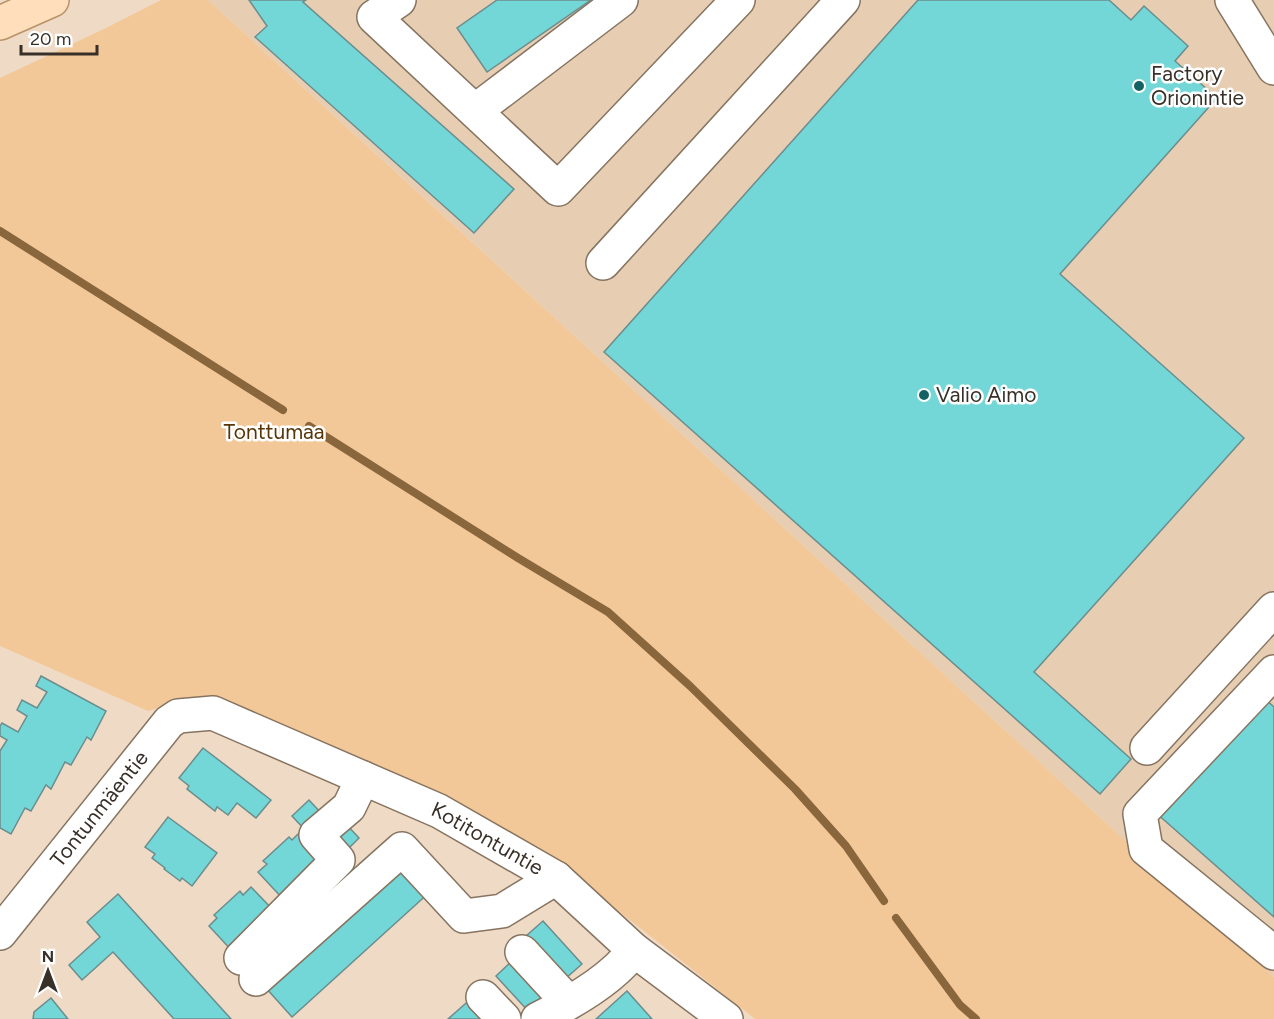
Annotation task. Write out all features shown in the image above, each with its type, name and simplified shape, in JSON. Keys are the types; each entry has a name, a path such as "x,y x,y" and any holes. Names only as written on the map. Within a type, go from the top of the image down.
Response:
{"main road":[{"path":"0,23 52,0"}],"street":[{"path":"399,0 374,17 558,189 738,0"},
{"path":"475,111 621,0"},
{"path":"603,263 843,0"},
{"path":"1232,0 1274,68"},
{"path":"1147,748 1274,609"},
{"path":"1274,672 1140,814 1146,849 1274,953"},
{"name":"Kotitontuntie","path":"213,713 439,811 556,878 634,950 726,1019"},
{"name":"Tontunmäentie","path":"0,933 169,722 178,716 213,713"},
{"path":"363,778 349,807 316,835 338,860 249,968 402,849 464,916 502,911 556,878"},
{"path":"538,1019 584,1003 634,950"},
{"path":"522,952 584,1003"}],"shaded area":[{"path":"208,0 1274,0 1274,977 396,172"}],"green space":[{"name":"Tonttumaa","path":"161,0 208,0 1274,977 1274,1019 755,1019 559,864 502,827 231,703 210,697 188,699 148,711 0,646 0,78"}],"building":[{"path":"249,0 306,0 303,2 514,189 474,233 255,37 267,26"},
{"path":"497,0 591,0 487,72 457,28"},
{"name":"Valio Aimo","path":"918,0 1109,0 1131,20 1144,6 1188,46 1175,61 1217,98 1060,274 1244,438 1034,672 1131,759 1100,794 604,352"},
{"path":"41,676 106,711 91,740 87,737 71,765 65,762 51,789 46,785 31,811 25,808 11,834 0,828 0,751 7,740 0,736 0,726 2,723 18,732 27,716 17,710 22,700 37,708 47,692 36,686"},
{"path":"1262,696 1274,707 1274,917 1155,812"},
{"path":"203,748 271,800 256,818 237,803 228,815 217,807 215,811 187,789 189,786 179,778"},
{"path":"309,800 322,814 305,830 292,816"},
{"path":"168,817 217,853 192,886 182,878 180,881 164,869 152,858 155,854 145,847"},
{"path":"346,824 359,838 343,854 329,839"},
{"path":"300,832 325,859 283,899 258,872 267,864 263,861 289,837 292,840"},
{"path":"406,862 432,890 292,1017 266,988"},
{"path":"251,887 276,913 234,953 209,926 217,918 214,915 240,891 243,895"},
{"path":"118,894 231,1019 174,1019 113,952 82,980 69,965 100,937 87,922"},
{"path":"543,921 582,964 565,979 526,936"},
{"path":"513,960 545,997 529,1012 496,976"},
{"path":"627,991 652,1019 596,1019"},
{"path":"473,997 493,1019 448,1019"},
{"path":"51,998 68,1019 33,1019 34,1012"}],"waterway":[{"path":"0,231 283,410"},
{"path":"309,426 608,612 690,686 795,789 846,846 884,901"},
{"path":"896,918 960,1005 976,1019"}],"place":[{"name":"Factory Orionintie","path":"1139,86"},
{"name":"Valio Aimo","path":"924,395"}]}
